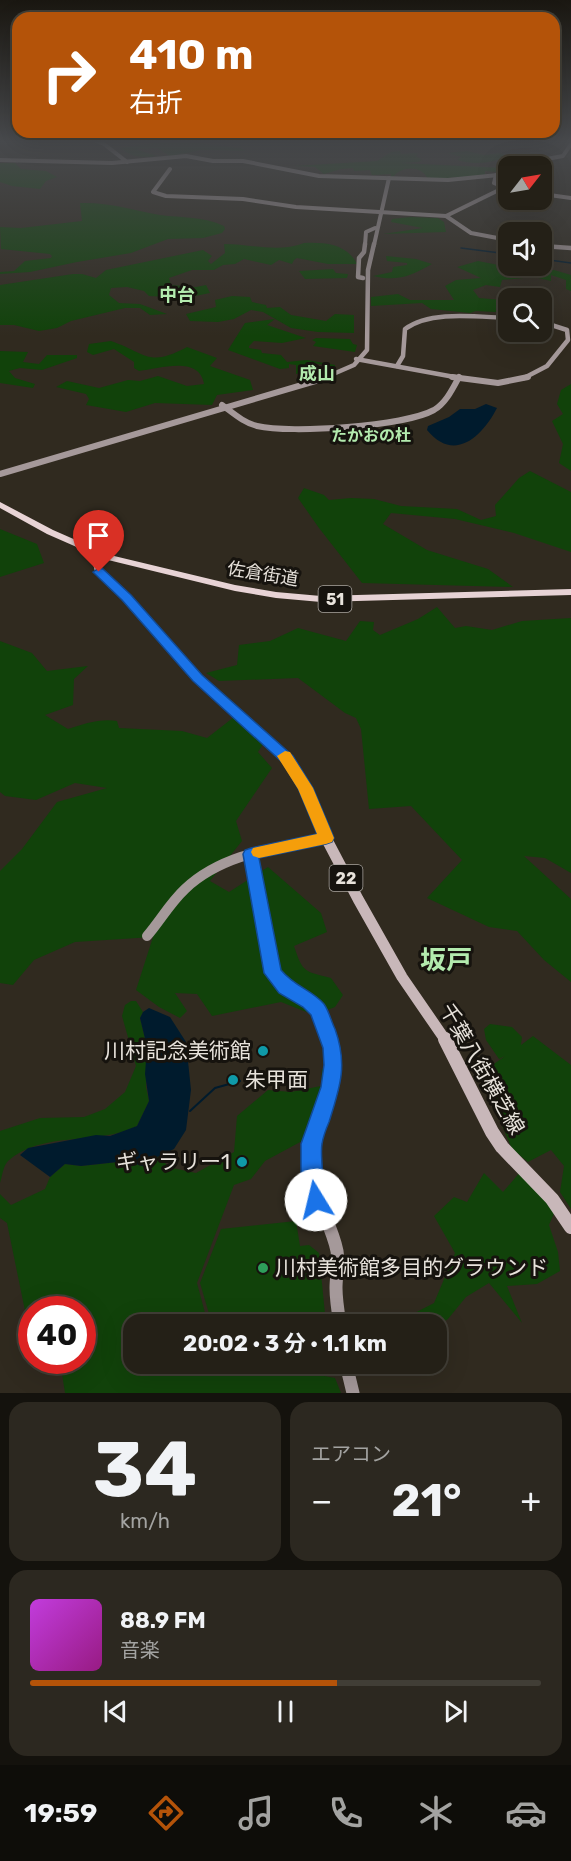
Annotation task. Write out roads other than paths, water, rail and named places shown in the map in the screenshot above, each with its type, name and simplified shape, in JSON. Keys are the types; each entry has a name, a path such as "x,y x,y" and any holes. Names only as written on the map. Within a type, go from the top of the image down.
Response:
{"highway":[{"name":"佐倉街道","path":"0,505 34,524 104,556 235,588 297,598 362,599 571,592"}],"main road":[{"name":"千葉八街横芝線","path":"104,556 97,563 99,572 126,597 197,678 288,760 305,788 326,838 358,899 402,977 447,1042 492,1132 502,1147 552,1199 571,1227"}],"street":[{"path":"289,206 446,216 466,206"},
{"path":"358,359 363,339 363,278 382,206"},
{"path":"446,216 474,234 498,238"},
{"path":"363,278 358,277 359,258 364,252 366,232 375,231"},
{"path":"552,247 571,248"},
{"path":"0,472 327,375 358,359 367,347 369,257"},
{"path":"397,366 403,356 405,329 411,323 430,319 498,318"},
{"path":"358,359 487,383 509,383 549,365 569,339 569,333 561,327 552,325"},
{"path":"223,406 253,424 269,428 389,422 418,417 437,408 443,403 459,377"},
{"path":"147,936 184,889 225,863 251,854 326,838"},
{"path":"251,854 273,973 285,988 309,1002 318,1011 332,1048 334,1065 330,1087 312,1144 311,1164 316,1200 334,1237 338,1255 336,1287 339,1314"},
{"path":"348,1374 353,1393"}],"water":[{"path":"486,404 497,408 484,428 466,442 447,445 437,440 427,430 428,426 449,417 460,409 475,409"},
{"path":"149,1008 170,1017 186,1042 191,1090 186,1130 174,1149 151,1160 145,1167 127,1161 81,1166 65,1164 50,1177 20,1155 28,1148 96,1135 110,1136 137,1126 149,1101 145,1074 147,1047 140,1018"}],"waterway":[{"path":"461,248 498,253"},
{"path":"552,260 571,263"},
{"path":"190,1111 215,1088 240,1081"}],"place":[{"name":"川村記念美術館","path":"263,1051"},
{"name":"朱甲面","path":"233,1080"},
{"name":"ギャラリー1","path":"242,1162"},
{"name":"川村美術館多目的グラウンド","path":"263,1268"}],"district":[{"name":"中台","path":"177,295"},
{"name":"成山","path":"317,374"},
{"name":"たかおの杜","path":"371,435"},
{"name":"坂戸","path":"446,960"}]}
